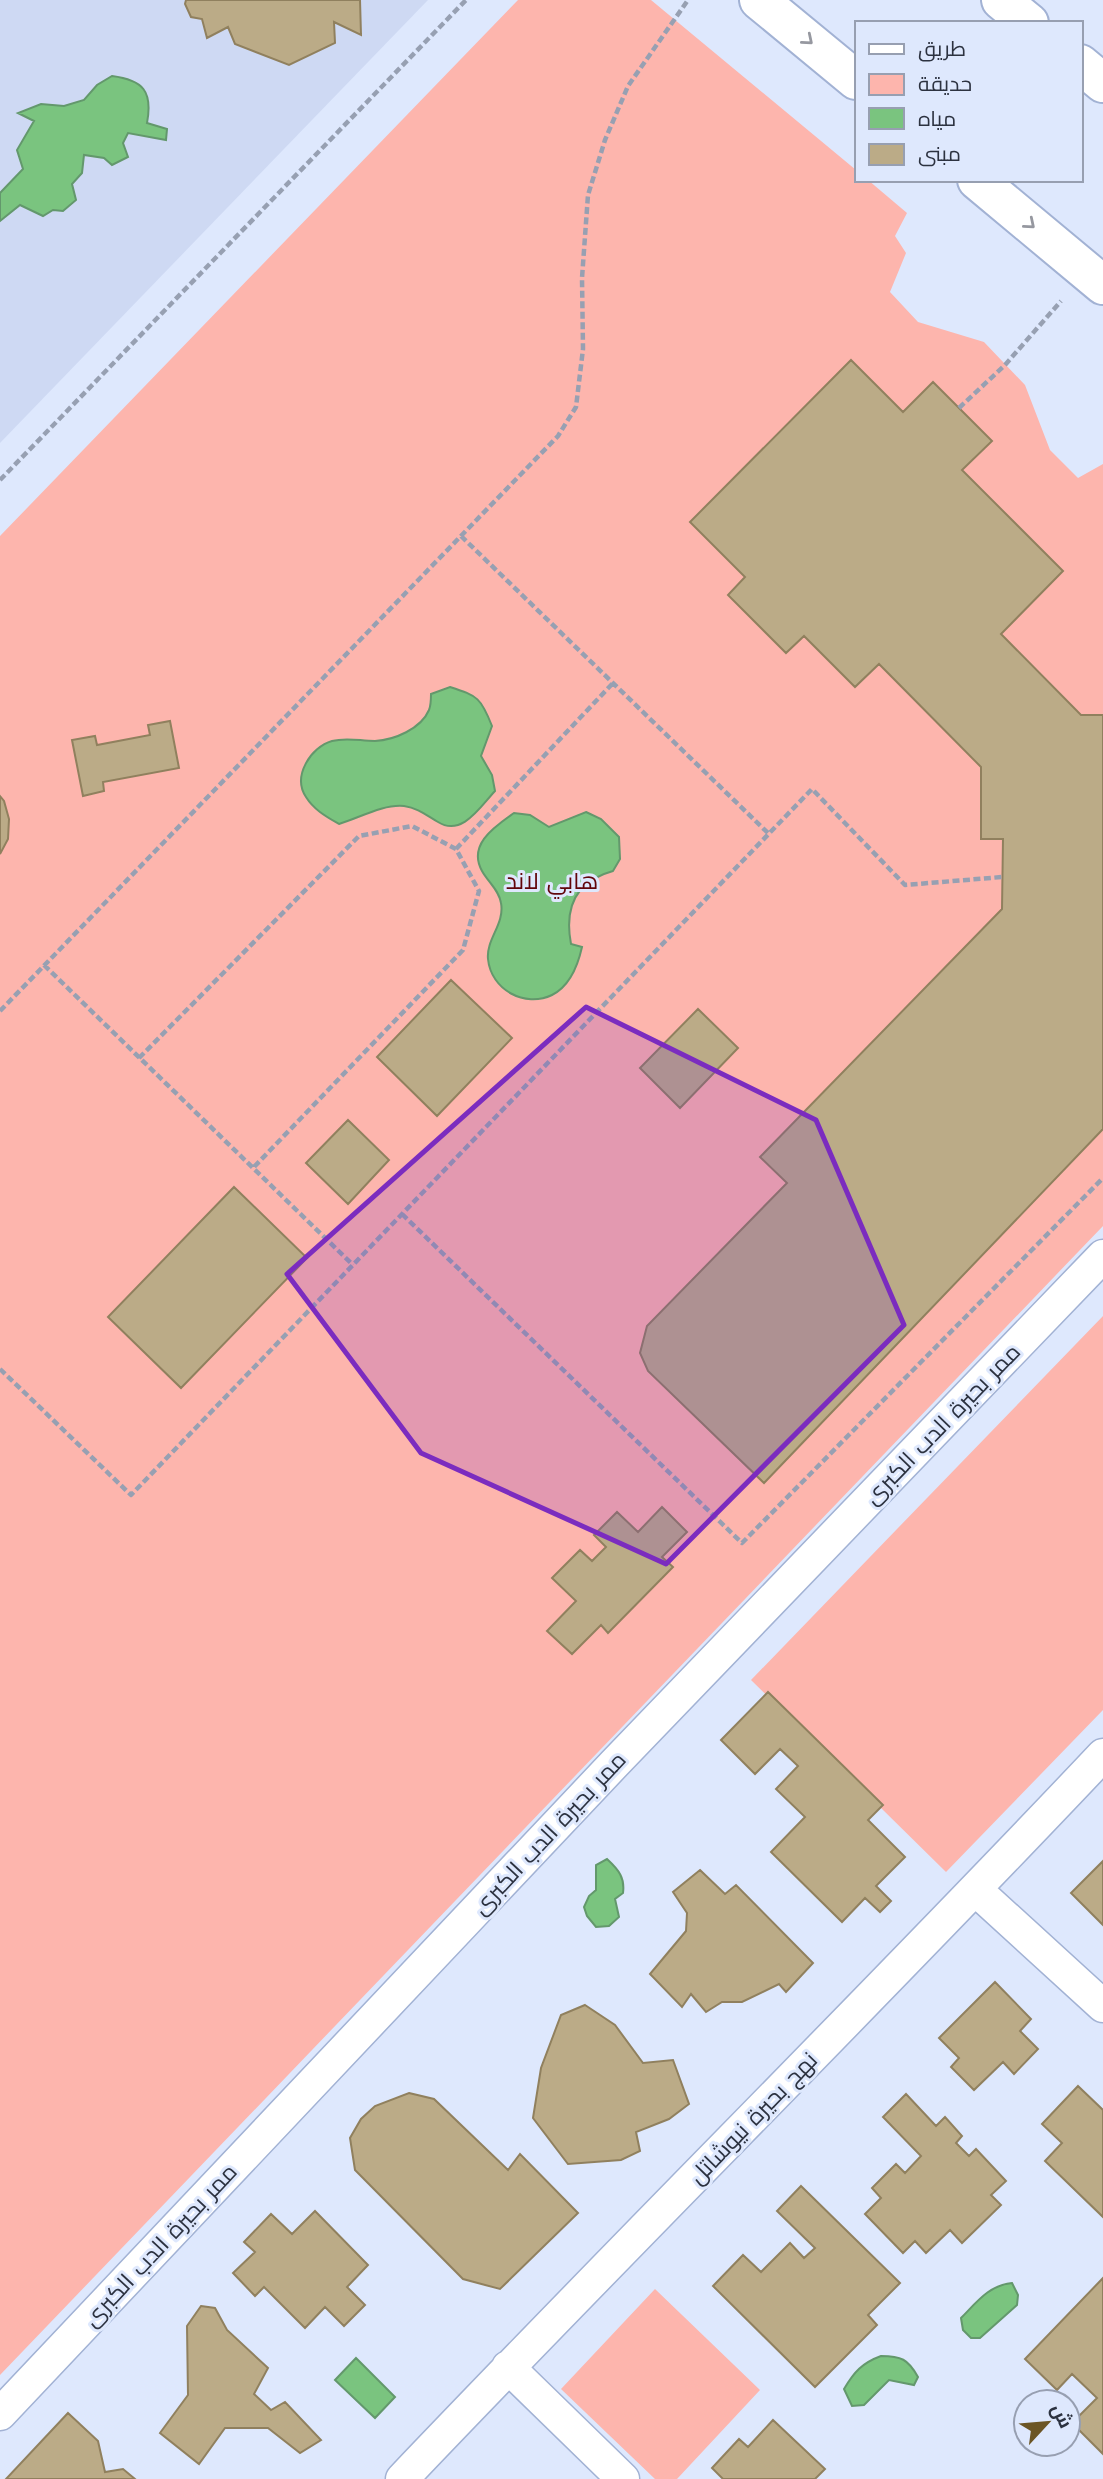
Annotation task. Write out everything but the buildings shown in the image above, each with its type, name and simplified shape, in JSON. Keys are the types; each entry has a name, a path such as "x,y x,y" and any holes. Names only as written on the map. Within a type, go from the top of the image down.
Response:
{"main road":[{"path":"760,0 855,79"},
{"path":"1001,0 1027,21"},
{"path":"1082,66 1103,83"},
{"path":"979,182 1095,278"}],"street":[{"name":"ممر بحيرة الدب الكبرى","path":"0,2414 614,1764 1103,1256"},
{"name":"نهج بحيرة نيوشاتل","path":"402,2479 508,2367 976,1890 1103,1755"},
{"path":"976,1890 1103,2006"},
{"path":"508,2367 624,2479"}],"path":[{"path":"0,480 466,0"},
{"path":"0,1011 558,436 576,407 583,349 582,278 588,195 605,139 628,86 688,0"},
{"path":"959,408 1095,278"},
{"path":"461,536 769,834"},
{"path":"456,849 613,683"},
{"path":"0,1369 131,1495 812,789 905,885 1002,877"},
{"path":"139,1058 359,836 412,826 456,849 480,891 463,950 253,1168"},
{"path":"44,965 353,1265"},
{"path":"402,1214 742,1543 1103,1178"}],"highlighted area":[{"path":"586,1007 816,1120 904,1325 666,1564 421,1453 287,1274"}],"shaded area":[{"path":"0,0 428,0 0,443"}],"green space":[{"name":"هابي لاند","path":"518,0 651,0 855,169 855,182 870,182 907,213 895,236 906,253 890,292 918,322 984,342 1025,385 1050,450 1078,478 1103,464 1103,1226 0,2375 0,536"},
{"path":"1103,1316 1103,1710 946,1872 751,1680"},
{"path":"655,2289 760,2390 677,2479 655,2479 561,2389"}],"water":[{"path":"112,76 131,81 143,89 148,103 147,123 167,129 166,140 128,133 123,143 128,157 112,165 104,158 84,155 82,173 72,184 76,200 63,211 53,210 43,216 20,205 0,221 0,193 23,169 17,150 34,121 18,113 41,104 64,106 84,100 97,85"},
{"path":"450,687 477,699 485,709 492,726 481,756 492,775 495,791 470,818 455,826 447,826 414,808 396,806 379,809 339,824 309,802 302,789 301,780 306,763 317,749 332,741 375,741 406,732 425,717 430,708 431,694"},
{"path":"586,812 601,819 619,837 620,859 613,871 590,881 571,907 571,944 582,947 568,981 552,995 531,999 521,997 502,987 491,970 488,952 502,911 498,894 482,871 478,852 492,830 514,813 530,815 549,827"},
{"path":"607,1859 620,1874 623,1893 615,1899 619,1917 609,1926 596,1927 584,1907 589,1896 596,1890 596,1865"},
{"path":"1012,2283 1018,2295 1017,2305 980,2338 971,2338 963,2330 961,2318 990,2291"},
{"path":"881,2356 907,2362 918,2377 914,2385 889,2380 864,2405 852,2406 844,2389 859,2369"},
{"path":"356,2358 395,2397 375,2418 335,2380"}]}
